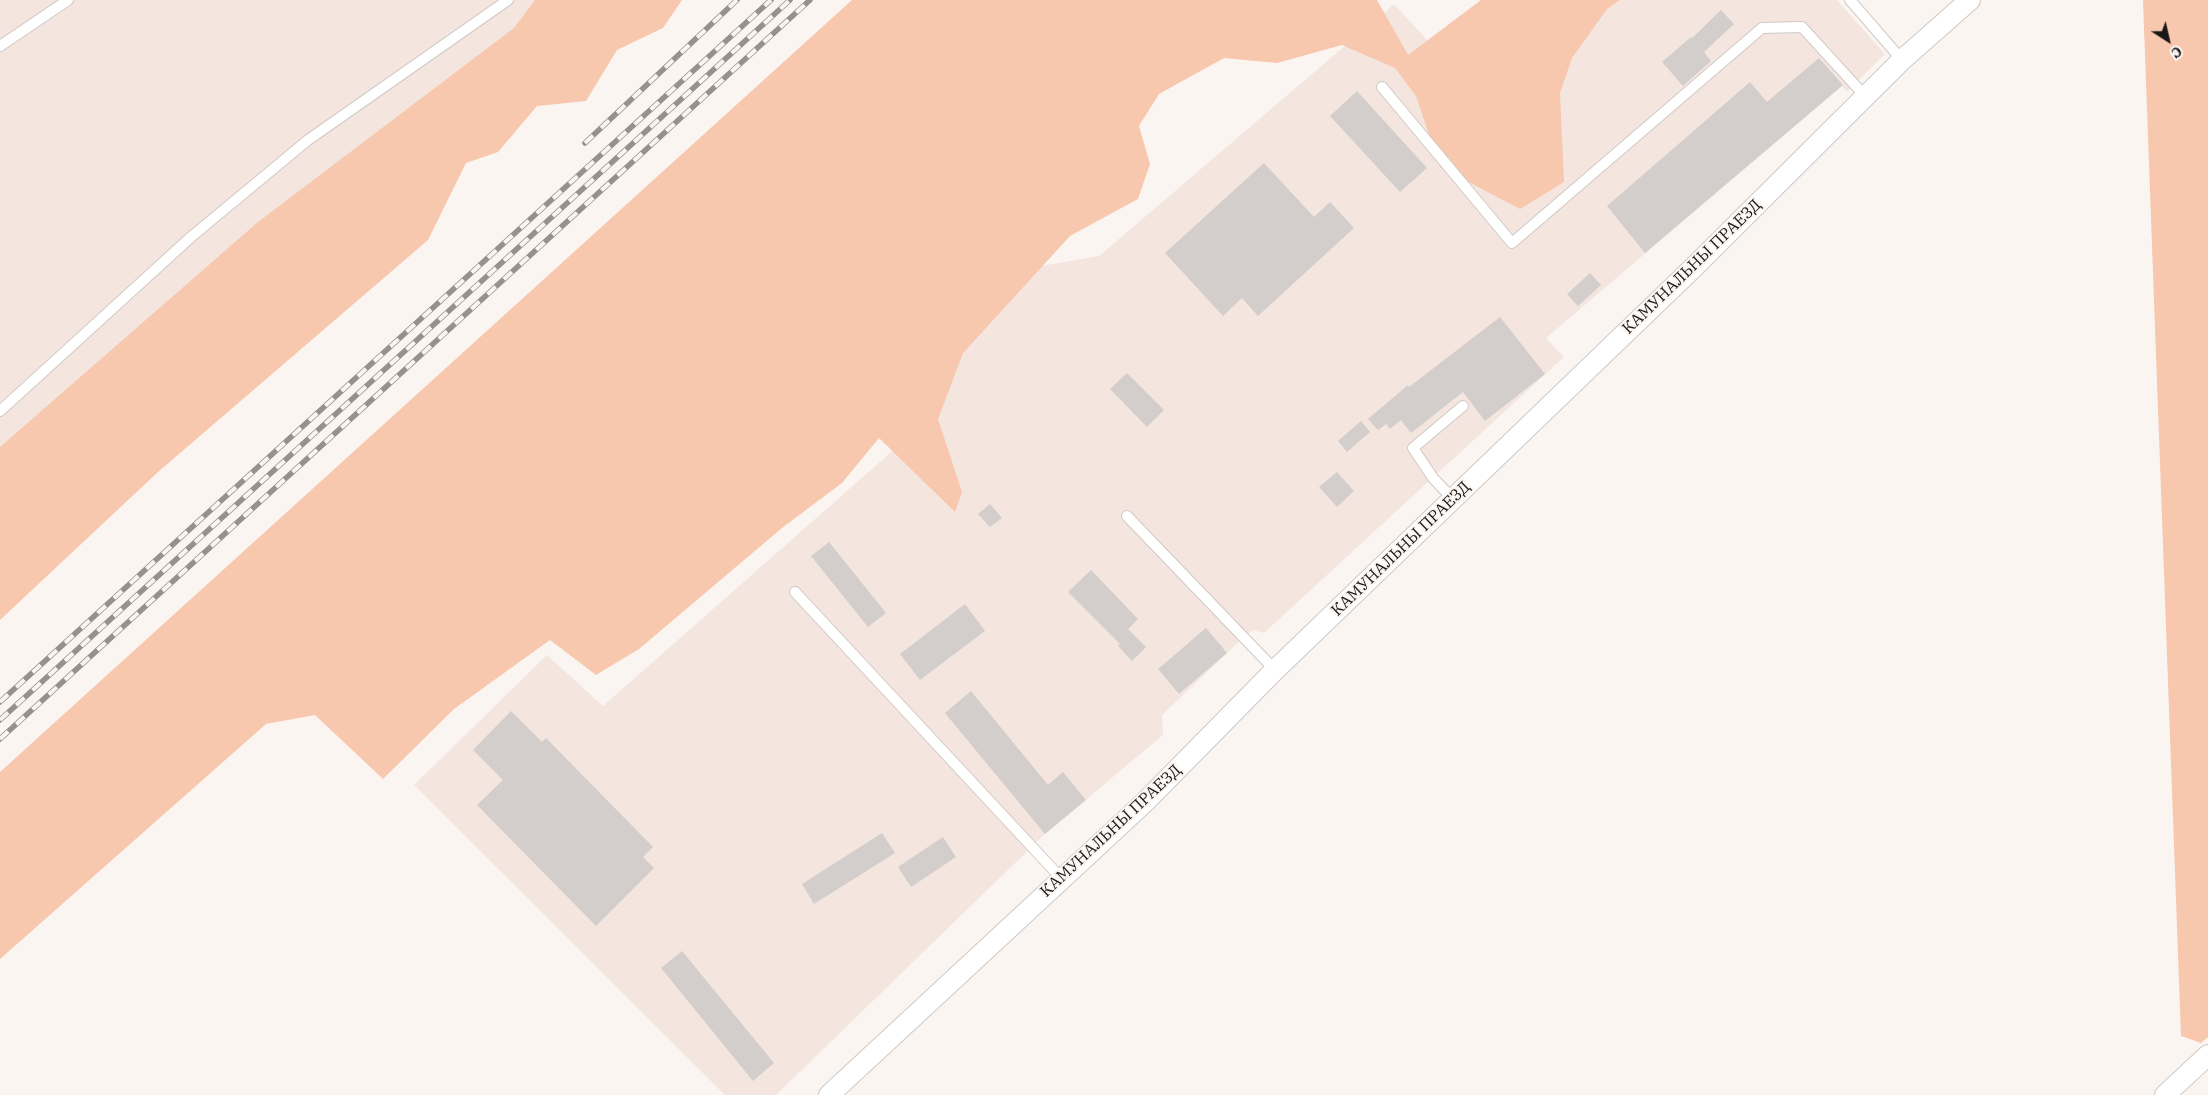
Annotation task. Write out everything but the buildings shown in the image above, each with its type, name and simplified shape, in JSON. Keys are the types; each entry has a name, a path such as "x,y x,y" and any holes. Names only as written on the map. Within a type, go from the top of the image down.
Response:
{"street":[{"name":"КАМУНАЛЬНЫ ПРАЕЗД","path":"829,1095 1144,802 1275,670 1692,269 1902,60 1970,0"},
{"path":"2165,1095 2208,1055"}],"lane":[{"path":"0,46 68,0"},
{"path":"0,411 191,237 308,140 508,0"},
{"path":"1850,0 1902,60"},
{"path":"1382,87 1512,243 1762,28 1802,27 1866,96"},
{"path":"1453,499 1433,478 1413,448 1463,406"},
{"path":"1126,516 1275,670"},
{"path":"795,592 1061,878"}],"shaded area":[{"path":"0,0 550,0 0,486"},
{"path":"535,0 682,0 663,28 617,50 586,101 537,106 498,152 466,163 428,240 158,472 0,620 0,447 258,222 514,28"},
{"path":"852,0 1377,0 1408,55 1481,0 1620,0 1607,9 1572,58 1560,93 1564,182 1520,209 1440,167 1416,96 1395,68 1342,45 1277,63 1224,58 1159,94 1139,126 1150,164 1138,199 1070,236 963,353 938,419 962,492 955,512 879,438 842,483 782,528 639,649 596,675 550,640 454,709 383,779 315,715 266,724 0,959 0,772"},
{"path":"1585,0 1837,0 1885,54 1847,92 1842,86 1546,338 1564,357 1264,633 1253,630 1244,637 1162,715 1163,735 1045,834 776,1095 725,1095 414,785 547,655 603,706 899,445 1018,270 1099,256 1394,4 1464,80"},
{"path":"2143,0 2208,0 2208,1037 2201,1043 2181,1036"}],"railway":[{"path":"585,143 737,0"},
{"path":"0,702 771,0"},
{"path":"0,720 790,0"},
{"path":"0,739 810,0"}]}
